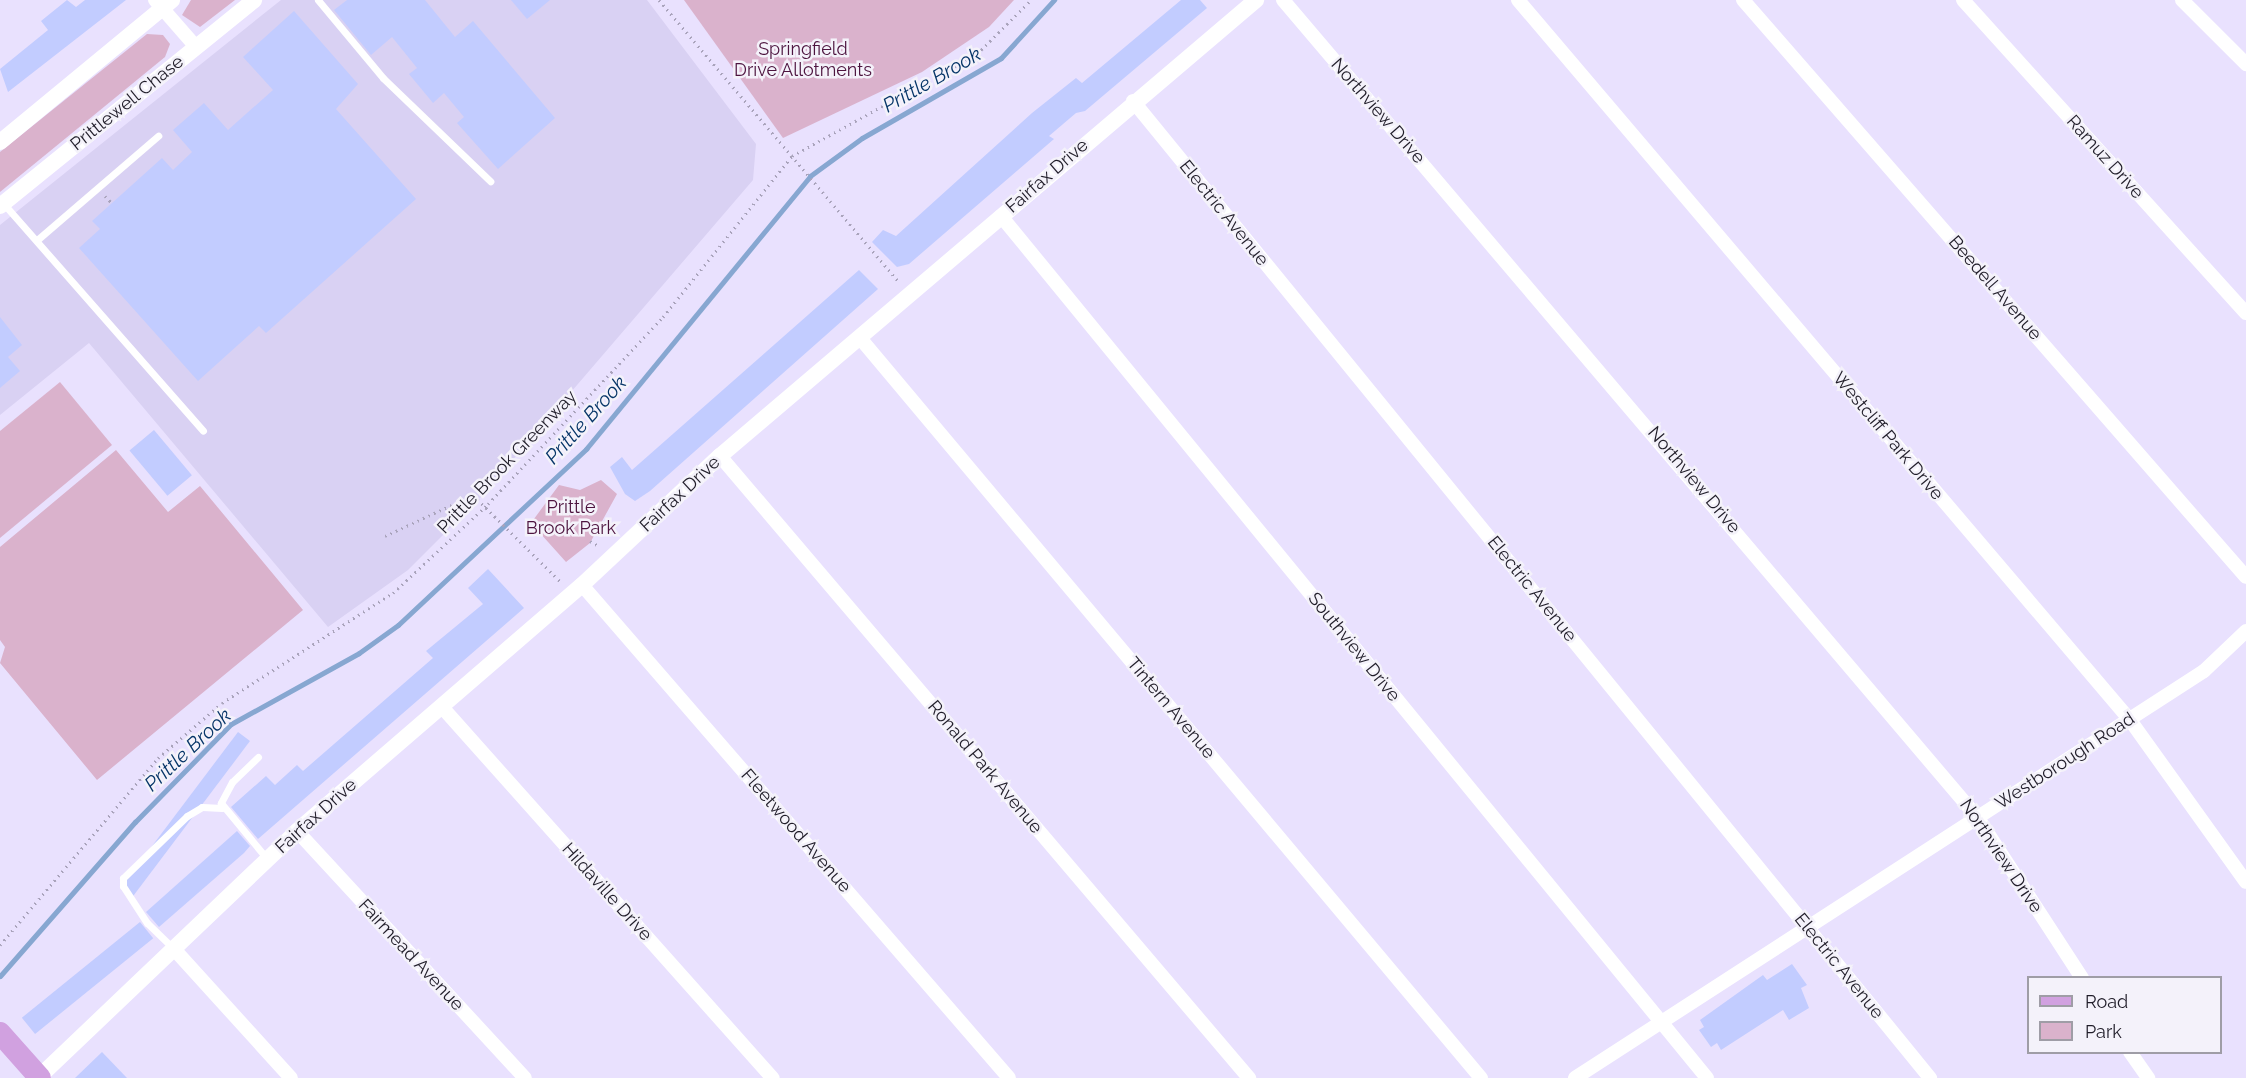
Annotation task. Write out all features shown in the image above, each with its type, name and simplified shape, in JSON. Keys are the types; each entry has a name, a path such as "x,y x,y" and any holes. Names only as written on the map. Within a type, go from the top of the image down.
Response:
{"main road":[{"path":"0,1033 39,1078"}],"street":[{"name":"Prittlewell Chase","path":"2,205 254,0"},
{"name":"Fairfax Drive","path":"39,1078 297,831 582,585 605,553 860,338 1133,101 1256,0"},
{"name":"Northview Drive","path":"1283,0 1978,818 2081,976"},
{"name":"Westcliff Park Drive","path":"1518,0 2130,720 2246,882"},
{"name":"Beedell Avenue","path":"1743,0 2246,577"},
{"name":"Ramuz Drive","path":"1963,0 2246,313"},
{"path":"2182,0 2246,64"},
{"path":"0,142 163,3 196,47"},
{"name":"Electric Avenue","path":"1133,101 1930,1078"},
{"name":"Southview Drive","path":"1001,216 1707,1078"},
{"name":"Tintern Avenue","path":"860,338 1481,1078"},
{"name":"Ronald Park Avenue","path":"720,456 1250,1078"},
{"name":"Fleetwood Avenue","path":"582,585 1009,1078"},
{"name":"Westborough Road","path":"1575,1078 2204,671 2246,631"},
{"name":"Hildaville Drive","path":"442,707 773,1078"},
{"name":"Fairmead Avenue","path":"297,831 525,1078"},
{"path":"174,949 291,1078"},
{"path":"2131,1054 2148,1078"}],"lane":[{"path":"318,0 383,78 490,181"},
{"path":"37,240 158,136"},
{"path":"2,205 37,240 203,431"},
{"path":"222,808 227,789 258,757"},
{"path":"174,949 147,923 123,886 123,878 187,816 202,807 222,808 268,860"}],"path":[{"path":"660,0 910,295"},
{"name":"Prittle Brook Greenway","path":"0,945 158,758 222,703 393,593 488,504 663,317 792,156 977,54 1031,0"},
{"path":"385,536 473,495 488,504 558,582 566,575"},
{"path":"590,541 605,553"},
{"path":"591,554 605,553"}],"shaded area":[{"path":"281,0 647,0 756,144 753,180 481,497 408,570 328,627 89,343 0,415 0,225"}],"green space":[{"path":"191,0 235,0 200,27 182,15"},
{"name":"Springfield Drive Allotments","path":"684,0 1014,0 989,27 922,72 783,138"},
{"path":"147,34 163,35 170,44 165,57 0,192 0,152"},
{"path":"60,382 112,445 0,538 0,431"},
{"path":"116,450 168,512 200,486 303,610 97,780 0,663 5,647 0,640 0,547"},
{"name":"Prittle Brook Park","path":"601,480 617,494 590,543 566,562 531,523 559,485 580,490"}],"building":[{"path":"67,0 76,7 85,0 126,0 8,92 0,69 48,30 41,21"},
{"path":"347,0 425,0 455,37 473,21 555,118 498,169 457,123 464,117 444,93 433,103 409,74 417,68 392,37 371,55 334,10"},
{"path":"511,0 550,0 527,19"},
{"path":"1181,0 1200,0 1207,8 1085,111 1076,113 1049,136 1054,139 909,264 897,267 872,242 883,230 896,236 1032,113 1076,78 1082,83"},
{"path":"294,11 358,84 336,109 416,199 266,333 259,326 198,381 79,248 100,229 92,221 162,158 173,170 192,152 173,130 204,103 228,130 273,90 243,57"},
{"path":"859,270 878,289 650,491 635,501 625,494 610,467 622,457 632,470"},
{"path":"0,317 22,345 8,357 20,371 0,388"},
{"path":"154,430 192,475 167,496 129,451"},
{"path":"488,569 524,608 258,839 231,807 266,776 275,785 297,765 303,771 433,658 426,651 483,604 468,588"},
{"path":"238,732 250,741 133,897 121,888"},
{"path":"237,831 250,846 159,927 146,912"},
{"path":"140,922 153,938 35,1034 22,1018"},
{"path":"1792,964 1807,985 1801,988 1809,1008 1789,1020 1783,1010 1721,1050 1717,1043 1711,1047 1699,1030 1704,1027 1700,1020 1763,975 1767,980"},
{"path":"102,1052 127,1078 75,1078"}],"waterway":[{"name":"Prittle Brook","path":"0,976 135,822 231,724 359,653 398,625 586,449 810,176 862,138 1001,58 1054,0"}]}
